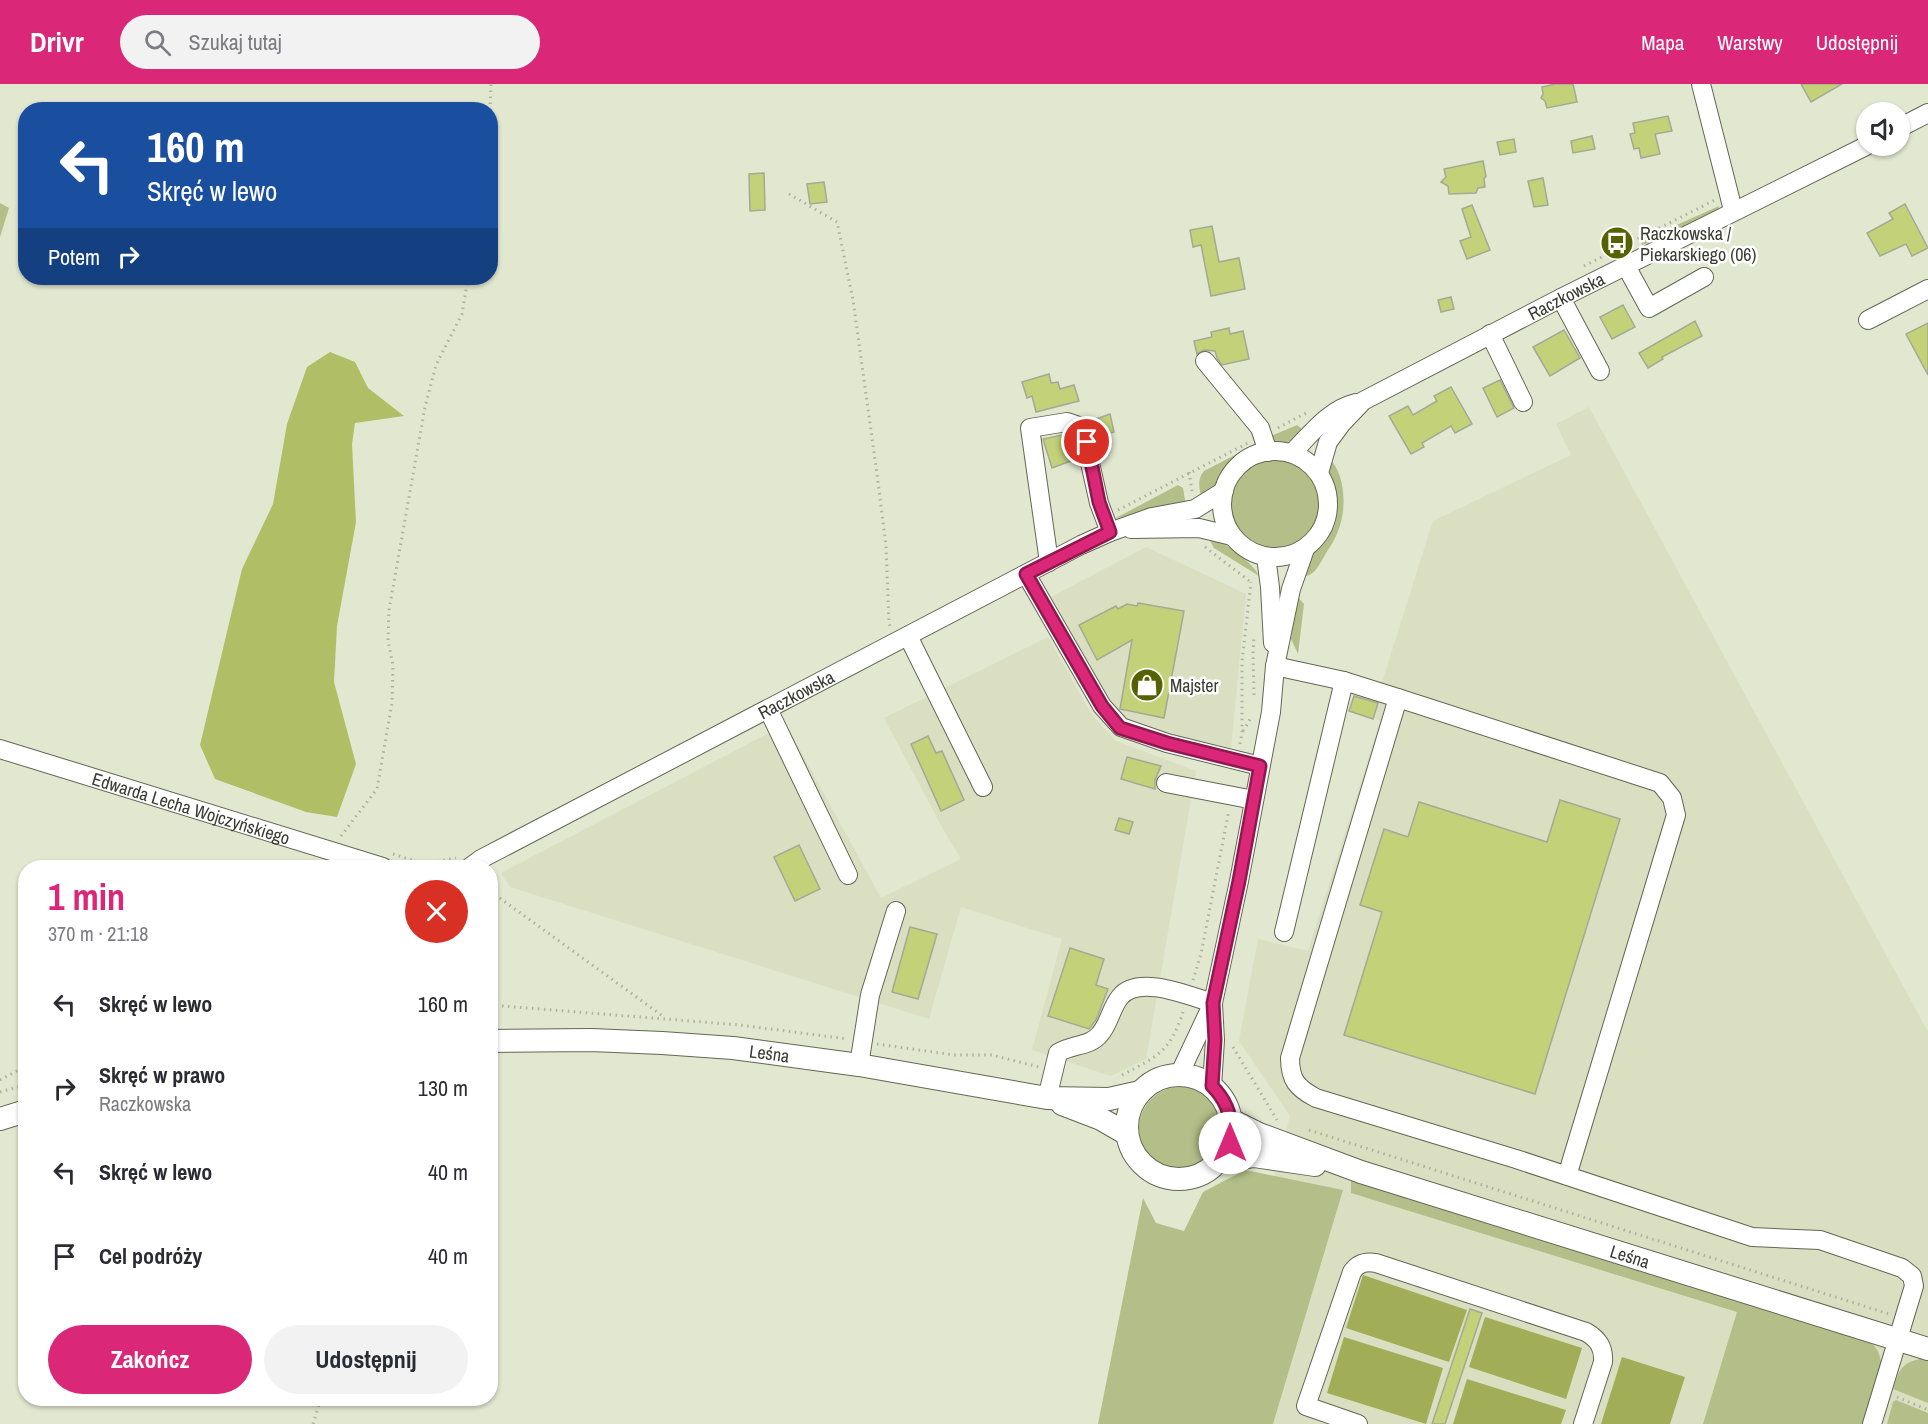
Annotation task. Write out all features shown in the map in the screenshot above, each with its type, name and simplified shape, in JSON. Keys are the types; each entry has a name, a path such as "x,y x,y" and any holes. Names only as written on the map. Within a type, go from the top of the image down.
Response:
{"main road":[{"name":"Leśna","path":"498,1041 591,1040 733,1048 858,1065 1047,1098 1109,1099 1140,1092"},
{"path":"1179,1075 1202,1080 1212,1086 1225,1101 1231,1120 1230,1143 1218,1162 1210,1170 1188,1179 1164,1177 1143,1166 1130,1146 1127,1134 1129,1112 1140,1092 1158,1079 1179,1075"},
{"name":"Leśna","path":"1047,1098 1101,1119 1127,1134"},
{"path":"0,1119 18,1113"},
{"name":"Leśna","path":"1231,1120 1258,1134 1361,1172 1928,1351"},
{"name":"Leśna","path":"1218,1162 1254,1156 1361,1172"}],"street":[{"path":"1701,84 1733,210"},
{"path":"1910,122 1928,113"},
{"name":"Raczkowska","path":"1292,453 1331,415 1347,406 1363,402 1490,334 1733,210 1856,151"},
{"path":"1626,266 1649,308 1704,277"},
{"path":"1868,320 1928,289"},
{"path":"1561,298 1600,370"},
{"path":"1490,334 1523,402"},
{"path":"1205,361 1260,428 1266,443 1308,462 1319,473 1326,487 1329,503 1327,519 1321,533 1297,554 1281,558 1266,557 1251,552 1239,544 1232,536 1222,516 1224,491 1233,471 1245,460 1260,453 1266,443"},
{"name":"Raczkowska","path":"1319,473 1328,442 1342,423 1363,402"},
{"path":"1049,562 1030,428 1067,423 1082,428 1099,502 1112,526"},
{"name":"Raczkowska","path":"480,860 1049,562 1112,526 1195,509 1224,491"},
{"name":"Raczkowska","path":"1112,526 1199,528 1232,536"},
{"path":"1179,1075 1213,1003 1254,800 1270,712 1275,666 1291,589 1305,549"},
{"path":"1266,557 1275,666"},
{"path":"1026,574 1102,706 1120,728 1237,762 1260,766"},
{"path":"904,638 983,787"},
{"path":"1275,666 1344,681 1660,783 1672,798 1676,815 1567,1176"},
{"path":"1284,932 1344,681"},
{"path":"1398,698 1290,1058 1290,1072 1302,1091 1316,1098 1567,1176 1752,1237 1820,1240 1902,1268 1912,1276 1914,1286 1872,1424"},
{"path":"768,709 848,874"},
{"name":"Edwarda Lecha Wojczyńskiego","path":"0,749 360,860"},
{"path":"1166,783 1254,800"},
{"path":"858,1065 870,995 896,911"},
{"path":"1047,1098 1058,1053 1064,1049 1090,1042 1101,1034 1118,999 1126,990 1138,986 1156,987 1213,1003"},
{"path":"1212,1086 1215,1040 1213,1003"},
{"path":"1358,1424 1306,1406 1352,1272 1361,1263 1368,1262 1586,1332 1595,1337 1604,1353 1603,1362 1583,1424"}],"path":[{"path":"490,102 491,84"},
{"path":"789,194 837,222 853,300 877,474 886,546 889,623 904,638"},
{"path":"335,852 344,831 362,812 377,789 392,703 393,666 388,640 389,610 425,407 436,365 462,314 467,285"},
{"path":"1112,526 1266,443 1302,415"},
{"path":"1237,762 1242,732 1242,661 1251,582"},
{"path":"1254,700 1252,653 1255,631"},
{"path":"1242,732 1254,711"},
{"path":"1121,1076 1156,1057 1176,1032 1201,954 1231,795"},
{"path":"498,897 666,1018"},
{"path":"498,1006 666,1018 813,1033 954,1054 992,1055 1052,1071"},
{"path":"1232,1045 1277,1120"},
{"path":"0,1080 18,1070"},
{"path":"0,1092 18,1087"},
{"path":"1299,1127 1904,1318"},
{"path":"1882,1391 1928,1410"},
{"path":"313,1424 319,1406"}],"shaded area":[{"path":"0,203 9,208 0,237"},
{"path":"1719,206 1718,210 1672,235 1642,245 1641,241"},
{"path":"330,352 355,362 368,388 404,416 355,423 352,444 356,522 337,626 334,682 356,764 337,817 306,812 215,779 200,745 242,569 273,504 287,424 307,367"},
{"path":"1589,407 1928,1032 1928,1424 1212,1424 1290,1116 1239,1041 1258,939 1308,951 1380,721 1371,717 1433,521 1571,455 1556,424"},
{"path":"1297,425 1306,432 1292,441 1277,444 1271,436"},
{"path":"1260,442 1259,446 1247,452 1226,470 1202,501 1199,482 1204,471"},
{"path":"1275,451 1295,455 1313,466 1324,484 1328,504 1324,524 1313,542 1295,553 1275,557 1255,553 1237,542 1226,524 1222,504 1226,484 1237,466 1255,455"},
{"path":"1328,457 1338,472 1343,492 1341,522 1335,538 1317,568 1304,577 1298,577 1310,556 1326,542 1335,525 1337,495 1328,470"},
{"path":"1178,485 1183,488 1186,506 1151,510 1114,519"},
{"path":"1207,535 1236,552 1256,570 1259,576 1214,548"},
{"path":"1146,547 1246,594 1231,748 1125,724 1049,598"},
{"path":"1296,595 1304,604 1298,654 1291,639"},
{"path":"1048,637 1092,715 1116,741 1196,771 1146,1059 1111,1076 1032,1050 1062,939 961,907 929,1019 510,887 501,873 786,724 881,898 961,859 884,718"},
{"path":"1180,1087 1196,1090 1209,1099 1218,1112 1221,1128 1218,1144 1209,1157 1196,1166 1180,1169 1164,1166 1151,1157 1142,1144 1139,1128 1142,1112 1151,1099 1164,1090"},
{"path":"1245,1170 1343,1190 1273,1424 1098,1424 1143,1198 1156,1223 1184,1231 1203,1192"},
{"path":"1351,1179 1867,1340 1877,1349 1881,1362 1864,1424 1703,1424 1737,1312 1351,1193"},
{"path":"1363,1275 1467,1310 1449,1362 1346,1328"},
{"path":"1485,1317 1582,1348 1566,1399 1469,1367"},
{"path":"1344,1337 1443,1368 1426,1424 1327,1393"},
{"path":"1622,1357 1685,1377 1670,1424 1601,1424"},
{"path":"1920,1359 1928,1361 1928,1403 1893,1389 1905,1365"},
{"path":"1467,1379 1566,1410 1561,1424 1453,1424"},
{"path":"1896,1400 1928,1413 1928,1424 1887,1424 1893,1402"}],"building":[{"path":"1573,84 1577,102 1547,108 1545,101 1541,98 1542,87"},
{"path":"1801,84 1842,84 1811,102"},
{"path":"1668,116 1672,131 1655,134 1660,154 1641,158 1639,148 1634,149 1630,134 1635,133 1633,123"},
{"path":"1592,136 1595,149 1573,153 1571,141"},
{"path":"1514,139 1516,152 1500,155 1497,142"},
{"path":"1483,161 1486,176 1485,187 1478,188 1476,193 1449,194 1448,186 1441,182 1446,177 1444,169"},
{"path":"764,173 765,210 750,211 749,174"},
{"path":"1543,178 1548,205 1534,207 1528,181"},
{"path":"824,182 827,202 810,204 807,184"},
{"path":"1905,204 1928,248 1912,256 1906,244 1880,256 1867,233 1893,219 1889,213"},
{"path":"1472,205 1490,250 1467,259 1460,241 1471,237 1462,209"},
{"path":"1212,226 1219,262 1239,258 1245,289 1211,296 1201,245 1193,247 1190,230"},
{"path":"1451,297 1454,309 1441,312 1438,300"},
{"path":"1623,305 1635,327 1612,339 1600,317"},
{"path":"1695,321 1702,336 1662,357 1663,359 1648,368 1639,353"},
{"path":"1928,323 1928,375 1906,334"},
{"path":"1229,328 1230,334 1243,331 1249,359 1222,365 1215,351 1204,350 1197,354 1194,341 1212,337 1211,332"},
{"path":"1564,330 1580,358 1550,376 1533,347"},
{"path":"1049,374 1051,383 1058,382 1060,389 1074,385 1079,401 1036,412 1032,396 1027,398 1022,382"},
{"path":"1500,380 1514,408 1497,417 1483,388"},
{"path":"1451,387 1472,424 1455,433 1451,426 1422,443 1424,447 1411,454 1389,416 1408,406 1413,415 1437,401 1434,396"},
{"path":"1110,414 1114,432 1099,436 1096,419"},
{"path":"1067,434 1076,459 1052,468 1043,439"},
{"name":"Majster","path":"1138,603 1184,611 1164,718 1120,709 1132,640 1097,660 1079,625 1116,606 1118,609 1127,604 1137,606"},
{"path":"1354,696 1378,703 1373,719 1349,711"},
{"path":"928,736 936,753 942,751 964,800 941,811 911,744"},
{"path":"1127,757 1161,766 1155,780 1155,789 1121,779"},
{"path":"1560,800 1620,819 1535,1094 1344,1035 1382,912 1360,905 1384,829 1408,837 1419,802 1547,842"},
{"path":"1119,818 1133,822 1129,834 1115,830"},
{"path":"799,845 820,889 795,901 774,857"},
{"path":"910,927 937,934 918,999 892,992"},
{"path":"1070,948 1104,959 1096,985 1108,989 1096,1020 1089,1029 1048,1016"},
{"path":"1470,1309 1482,1313 1445,1424 1432,1424"}],"place":[{"name":"Raczkowska / Piekarskiego (06)","path":"1617,243"},
{"name":"Majster","path":"1147,685"}],"route":[{"path":"1087,442 1099,502 1110,532 1026,574 1102,706 1120,728 1237,762 1260,766 1213,1003 1215,1040 1212,1086 1225,1101 1229,1110 1232,1132 1230,1143"}]}
